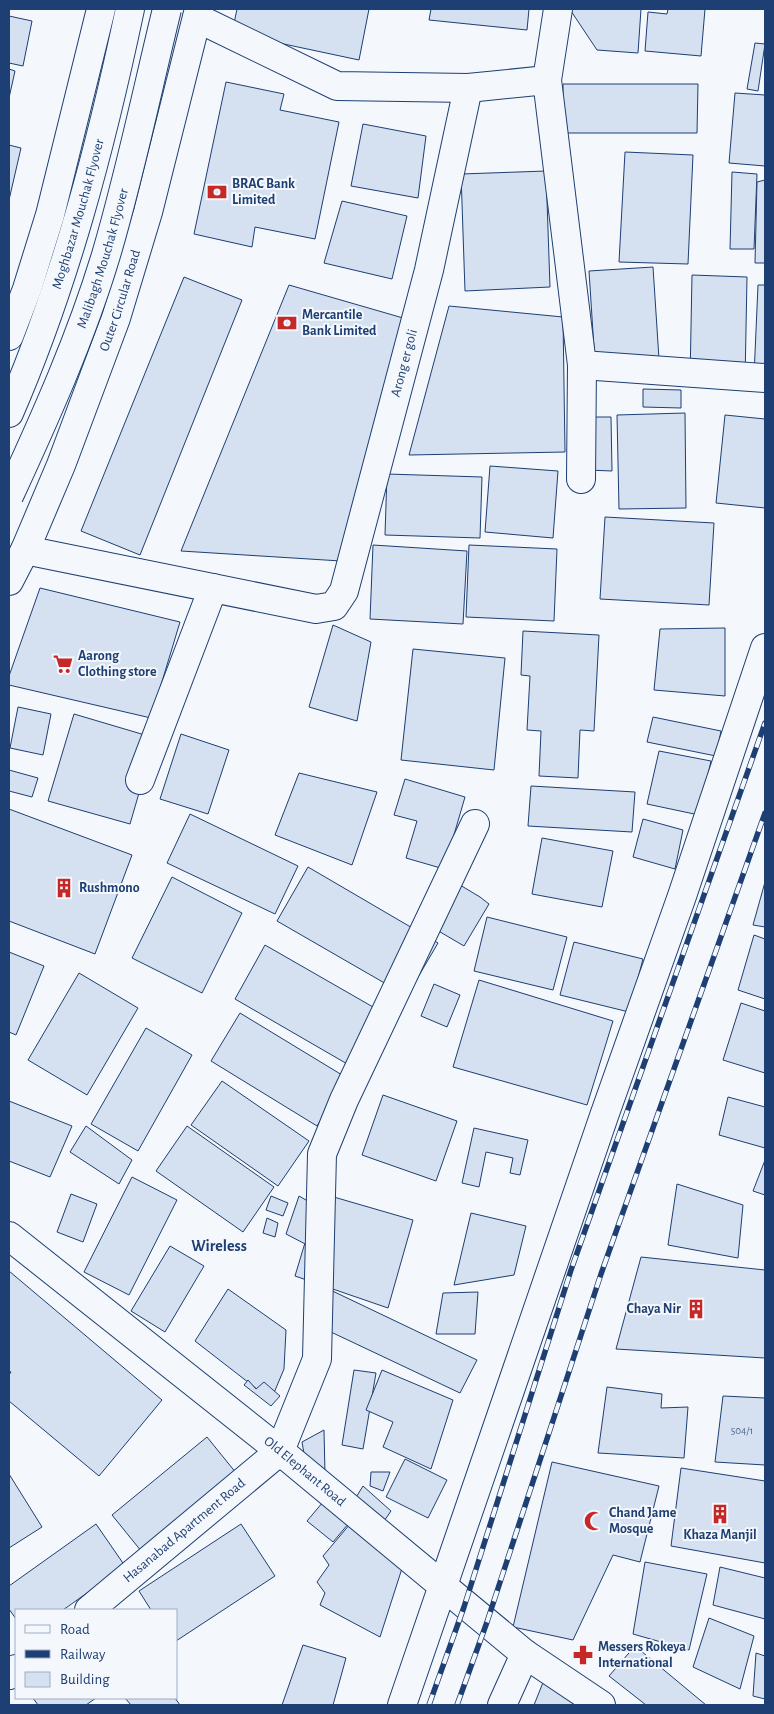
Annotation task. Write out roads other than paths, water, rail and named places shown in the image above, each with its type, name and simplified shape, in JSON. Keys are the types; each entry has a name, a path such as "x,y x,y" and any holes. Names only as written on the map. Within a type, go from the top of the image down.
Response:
{"street":[{"path":"9,336 28,289 50,215 101,9"},
{"name":"Moghbazar Mouchak Flyover","path":"9,413 59,282 79,217 102,132 130,9"},
{"path":"162,9 198,13 337,86 468,88 547,80"},
{"name":"Malibagh Mouchak Flyover","path":"9,496 66,366 106,255 167,9"},
{"path":"558,9 547,80 582,365 581,479"},
{"name":"Outer Circular Road","path":"9,582 25,550 61,465 116,318 150,203 198,13"},
{"name":"Arong er goli","path":"25,550 316,609 334,606 344,591 429,270 468,88"},
{"path":"582,365 765,378"},
{"path":"140,780 212,588"},
{"path":"402,1705 604,1116 682,896 765,648"},
{"path":"280,1451 317,1359 322,1154 344,1100 475,824"},
{"name":"Old Elephant Road","path":"9,1236 280,1451 525,1654 601,1705"},
{"name":"Hasanabad Apartment Road","path":"90,1609 280,1451"},
{"path":"502,1705 525,1654"}],"railway":[{"path":"429,1705 464,1607 571,1270 765,723"},
{"path":"457,1705 487,1622 601,1274 765,813"}],"place":[{"name":"BRAC Bank Limited","path":"217,192"},
{"name":"Mercantile Bank Limited","path":"287,323"},
{"name":"Aarong Clothing store","path":"63,664"},
{"name":"Rushmono","path":"64,888"},
{"name":"Chaya Nir","path":"696,1309"},
{"name":"Khaza Manjil","path":"720,1514"},
{"name":"Chand Jame Mosque","path":"594,1521"},
{"name":"Messers Rokeya International","path":"583,1655"}],"district":[{"name":"Wireless","path":"219,1246"}]}
